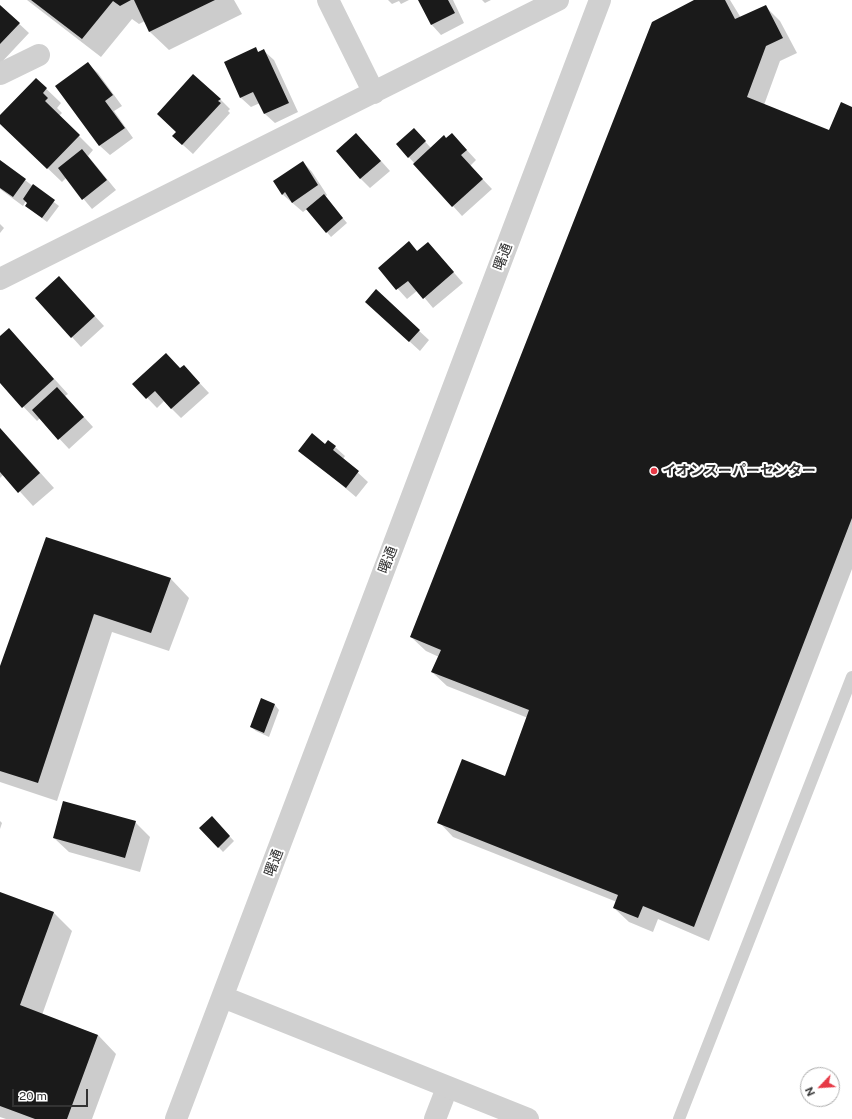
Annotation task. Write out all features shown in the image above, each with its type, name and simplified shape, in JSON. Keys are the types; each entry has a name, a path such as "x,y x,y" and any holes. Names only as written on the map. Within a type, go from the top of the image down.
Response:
{"street":[{"path":"328,0 374,93"},
{"path":"0,279 558,0"},
{"name":"曙通","path":"176,1119 600,0"},
{"path":"0,74 39,55"},
{"path":"223,997 447,1088 528,1119"},
{"path":"435,1119 447,1088"}],"lane":[{"path":"679,1119 852,677"}],"building":[{"path":"31,0 131,0 120,6 113,1 82,39"},
{"path":"134,0 215,0 149,32"},
{"path":"418,0 448,0 455,13 431,25"},
{"path":"694,0 725,0 735,19 766,5 783,38 766,46 747,97 829,130 841,102 852,107 852,518 694,927 643,906 638,918 613,908 618,895 437,823 462,759 505,776 529,710 431,672 441,650 410,637 652,22"},
{"path":"0,5 20,23 0,44"},
{"path":"256,47 258,52 264,49 289,103 264,114 253,92 240,98 224,62"},
{"path":"88,62 113,95 105,101 125,128 99,146 55,86"},
{"path":"193,74 221,99 218,101 221,103 182,145 172,136 176,132 157,114"},
{"path":"36,78 47,88 43,93 48,98 45,101 80,135 47,169 0,124 0,115"},
{"path":"414,128 426,141 408,158 396,144"},
{"path":"356,133 381,161 360,179 336,151"},
{"path":"452,133 467,150 461,155 483,179 452,207 413,164 444,135 446,138"},
{"path":"82,149 107,180 82,200 58,168"},
{"path":"0,160 26,179 13,197 0,188"},
{"path":"303,161 318,185 292,203 285,192 282,195 273,181"},
{"path":"33,184 55,200 42,218 25,206 27,203 23,199"},
{"path":"324,194 343,218 326,233 306,209"},
{"path":"409,241 417,251 428,242 454,272 423,299 408,281 396,290 378,268"},
{"path":"59,276 95,316 71,338 35,298"},
{"path":"376,289 420,330 409,342 365,302"},
{"path":"9,328 54,379 22,408 0,383 0,336"},
{"path":"166,353 180,368 184,365 200,383 171,409 155,391 146,399 132,384"},
{"path":"57,387 84,417 58,440 32,410"},
{"path":"0,428 40,473 18,493 0,472"},
{"path":"312,433 325,444 328,440 336,446 333,450 359,471 346,488 298,451"},
{"path":"46,537 171,578 151,633 94,614 38,783 0,771 0,666"},
{"path":"261,698 275,704 264,733 250,727"},
{"path":"63,801 136,821 125,858 53,838"},
{"path":"212,816 230,836 218,848 199,828"},
{"path":"0,892 54,912 20,1005 98,1035 67,1119 35,1119 0,1106"}],"place":[{"name":"イオンスーパーセンター","path":"654,471"}]}
